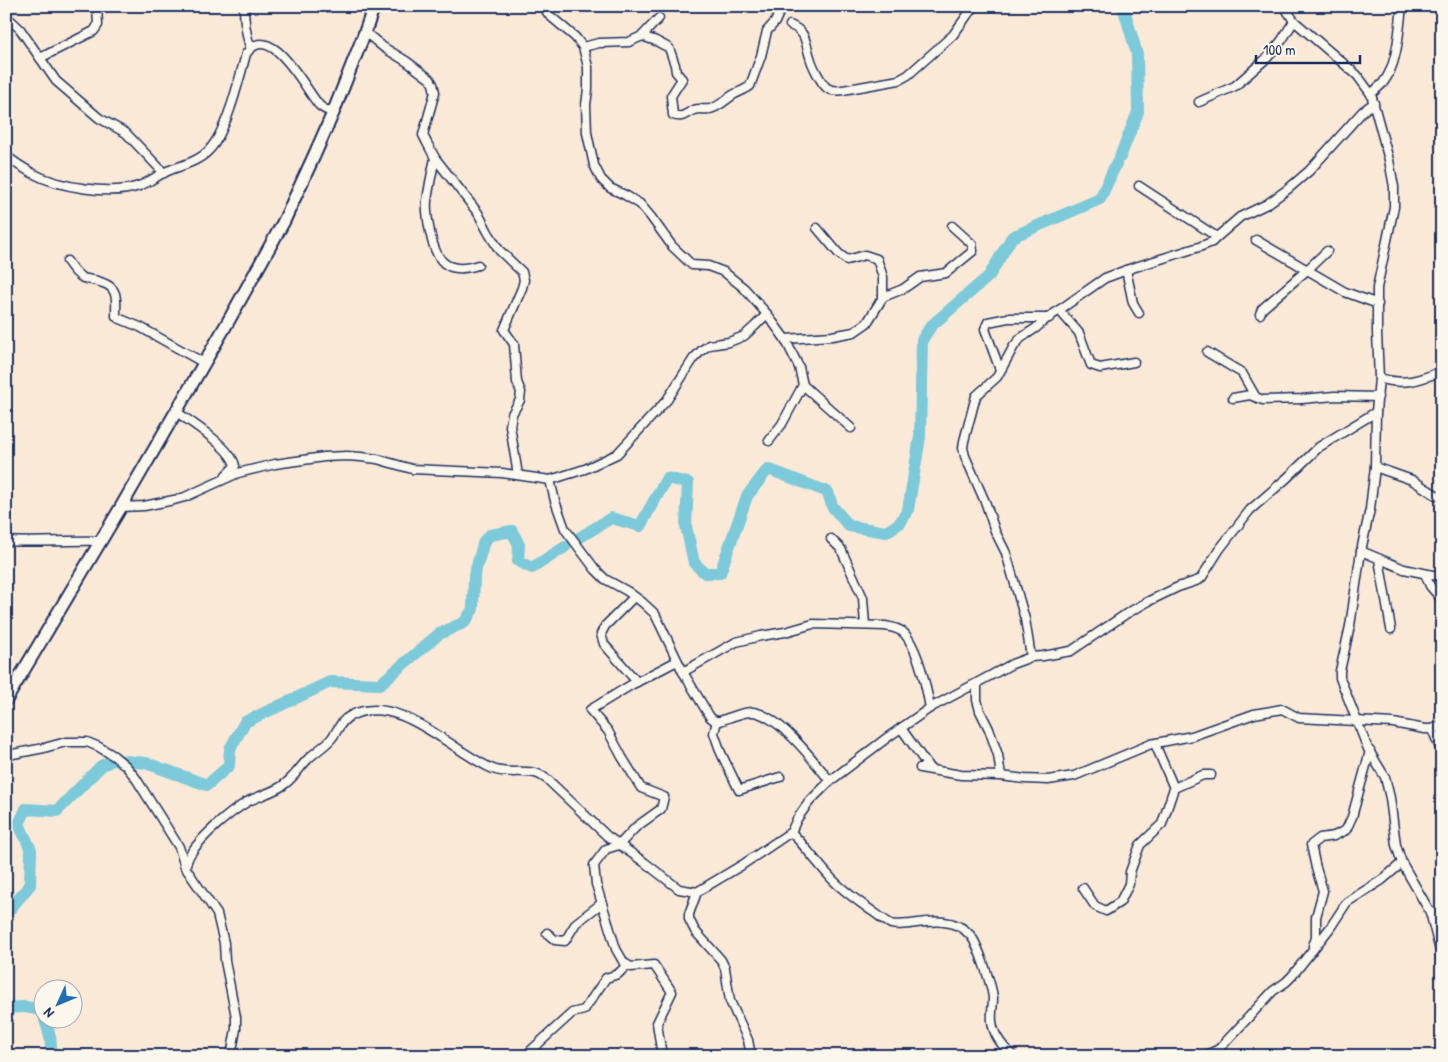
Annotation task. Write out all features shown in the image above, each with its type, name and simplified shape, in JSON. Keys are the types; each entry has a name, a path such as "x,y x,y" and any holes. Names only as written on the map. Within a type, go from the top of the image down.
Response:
{"main road":[{"path":"6,700 121,507 284,221 333,113 374,6"}],"street":[{"path":"40,58 94,32 98,25 97,6"},
{"path":"244,6 247,37 250,47"},
{"path":"543,6 549,15 584,47 588,67 587,133 594,165 601,179 610,188 640,204 672,246 692,264 708,266 724,272 744,288 767,314 785,339 799,367 803,385 851,428"},
{"path":"642,36 669,48 676,72 682,79 671,96 672,112 676,117 686,116 695,109 712,108 750,86 767,32 775,22 782,6"},
{"path":"790,25 797,29 805,39 812,64 828,89 834,91 899,80 908,75 953,35 974,6"},
{"path":"1284,6 1294,21 1357,75 1371,94 1389,160 1394,208 1377,288 1379,378 1375,467 1370,509 1361,551 1340,678 1370,751 1385,776 1396,845 1402,863 1430,912 1442,959"},
{"path":"1371,94 1384,82 1390,70 1396,52 1402,6"},
{"path":"6,16 20,29 56,81 99,118 126,134 164,172"},
{"path":"584,47 599,43 629,42 642,36 660,18"},
{"path":"1199,102 1235,86 1268,57 1294,21"},
{"path":"365,32 383,47 430,79 434,92 423,135 435,158 478,213 499,250 522,272 524,280 522,288 504,330 514,344 517,382 521,392 520,400 512,414 510,426 518,475"},
{"path":"6,156 33,174 80,188 104,190 131,188 140,185 164,172 201,157 210,150 219,136 237,87 246,54 250,47 261,43 275,48 305,83 318,104 333,113"},
{"path":"1031,657 1025,619 1006,553 995,531 963,448 976,396 996,377 1014,346 1048,318 1105,278 1212,242 1240,218 1267,204 1288,189 1314,165 1363,111 1374,103"},
{"path":"435,158 427,202 428,225 433,249 438,258 446,264 457,268 468,268 478,264"},
{"path":"1139,186 1217,237"},
{"path":"883,297 903,289 920,277 946,274 973,251 972,244 952,226"},
{"path":"785,339 812,338 854,332 867,323 883,297 883,277 877,259 865,256 847,260 839,254 817,228"},
{"path":"1256,240 1345,292 1378,304"},
{"path":"1260,314 1262,309 1327,251"},
{"path":"67,261 82,277 103,282 114,290 116,296 116,316 118,318 148,332 204,363"},
{"path":"1126,270 1132,303 1139,313"},
{"path":"1059,310 1080,334 1091,365 1100,368 1134,362"},
{"path":"121,507 144,506 185,497 238,473 275,464 297,460 347,456 377,459 412,468 518,475 550,480 584,469 617,454 667,400 694,358 702,350 709,344 728,342 744,336 767,314"},
{"path":"1000,370 985,329 988,322 1008,318 1048,318"},
{"path":"1207,352 1242,373 1255,396"},
{"path":"1379,378 1390,382 1402,383 1423,379 1442,371"},
{"path":"769,441 782,424 803,385"},
{"path":"1233,398 1250,395 1263,400 1334,396 1378,397"},
{"path":"175,411 220,445 234,462 235,466 232,470 218,481"},
{"path":"751,1056 748,1040 730,1001 725,968 721,960 696,931 689,919 697,892 791,832 797,819 809,802 830,781 930,708 1012,664 1031,657 1071,651 1149,601 1202,578 1219,550 1250,510 1319,447 1376,412"},
{"path":"1375,467 1412,480 1436,496"},
{"path":"550,480 565,529 595,569 655,614 683,672 710,717 720,721 751,711 772,719 800,745 830,781"},
{"path":"831,539 841,549 863,598 865,625"},
{"path":"6,541 100,541"},
{"path":"1361,551 1404,569 1442,577"},
{"path":"1378,559 1391,629"},
{"path":"1425,574 1430,586 1442,600"},
{"path":"634,597 605,626 601,634 604,644 637,682"},
{"path":"683,672 736,642 813,624 885,626 896,628 903,632 914,651 926,685 930,708"},
{"path":"662,1056 658,1023 672,992 654,965 631,967 624,963 616,949 596,884 594,865 606,849 619,845 636,827 661,809 664,797 641,788 608,731 590,710 677,660"},
{"path":"977,684 977,700 998,755 1001,776"},
{"path":"920,768 976,776 1001,776 1025,779 1048,780 1074,776 1155,744 1192,736 1254,714 1282,709 1299,718 1393,723 1424,729 1432,729 1442,725"},
{"path":"185,867 190,853 211,830 246,803 282,786 288,781 309,758 333,737 345,718 358,712 387,711 424,726 494,770 506,773 528,772 538,774 548,780 619,845 679,889 697,892"},
{"path":"717,721 714,733 721,753 740,790 780,777"},
{"path":"901,728 930,769"},
{"path":"1432,729 1442,753"},
{"path":"6,754 44,748 66,742 87,742 114,756 135,777 179,847 185,867 217,914 224,943 225,962 236,1017 231,1056"},
{"path":"1083,888 1095,906 1106,911 1120,902 1129,884 1130,872 1140,845 1162,824 1174,788 1155,744"},
{"path":"1310,954 1316,938 1316,918 1323,890 1316,868 1312,845 1320,838 1334,836 1346,830 1352,817 1370,751"},
{"path":"1174,788 1204,775 1211,775"},
{"path":"791,832 832,879 862,904 890,923 898,926 922,922 954,923 962,927 970,935 976,943 993,997 993,1029 1013,1056"},
{"path":"1204,1056 1219,1050 1273,991 1286,982 1330,928 1347,902 1382,880 1402,863"},
{"path":"547,934 555,940 566,942 576,923 602,903"},
{"path":"1430,912 1442,917"},
{"path":"518,1056 531,1055 572,1013 584,1010 606,978 618,974 627,965"}],"waterway":[{"path":"1120,157 1138,112 1137,54 1123,6"},
{"path":"579,538 611,518 640,526 667,478 688,483 686,526 694,563 705,573 720,573 747,496 768,469 828,492 832,506 849,526 886,532 900,523 908,510 920,437 922,340 931,326 989,276 1012,237 1100,199 1116,164"},
{"path":"115,760 146,763 207,785 229,766 230,749 245,722 330,682 380,684 439,634 465,622 473,609 474,576 484,541 490,535 512,531 519,545 518,561 532,568 565,547"},
{"path":"6,914 30,885 31,850 19,824 26,809 57,811 101,766 109,762"},
{"path":"6,1008 32,1008"},
{"path":"48,1030 51,1042 50,1056"}]}
